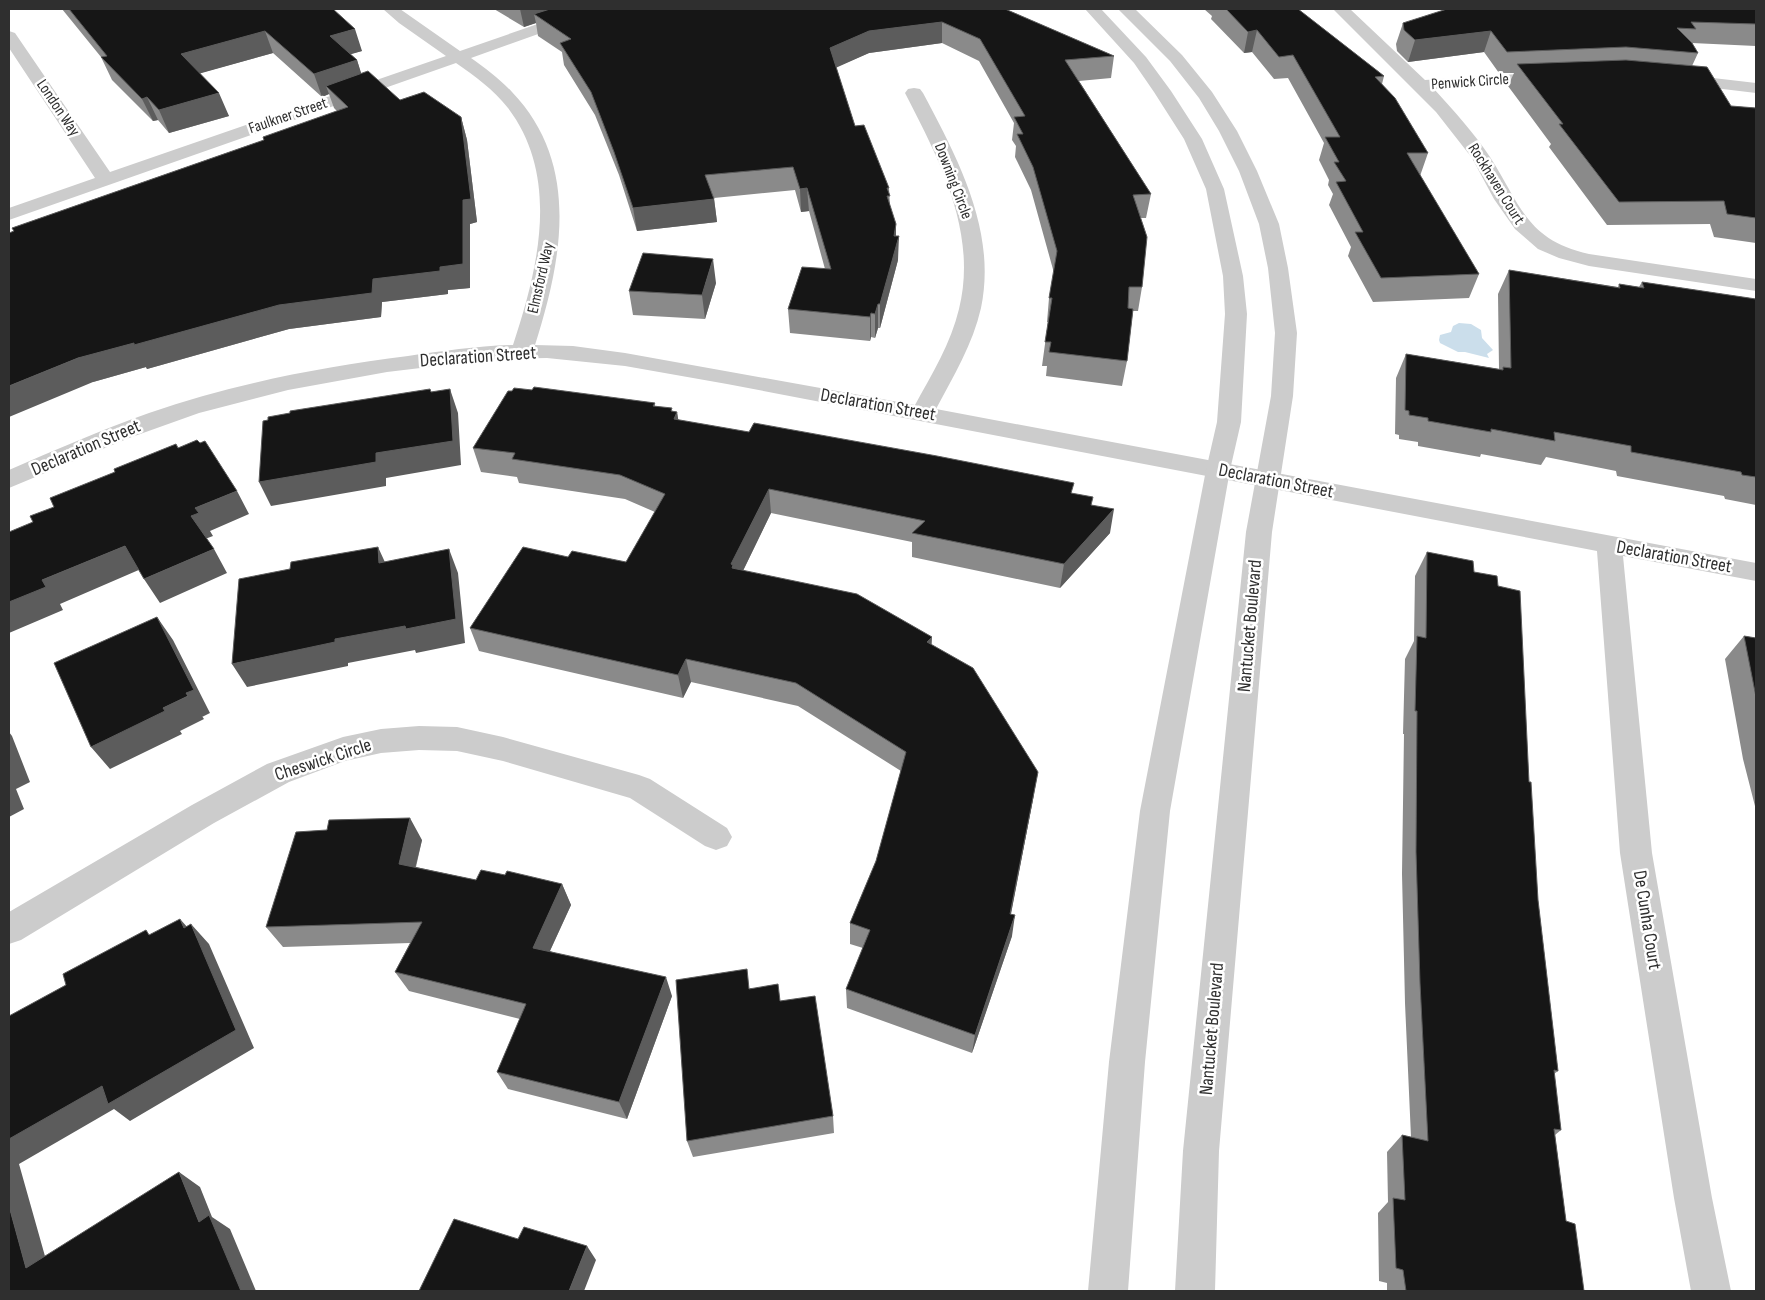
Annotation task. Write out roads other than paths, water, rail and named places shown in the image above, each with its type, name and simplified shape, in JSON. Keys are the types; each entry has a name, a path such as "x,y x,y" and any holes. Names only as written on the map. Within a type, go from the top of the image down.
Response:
{"street":[{"name":"Elmsford Way","path":"391,9 497,87 520,112 533,134 550,194 552,231 547,266 522,351"},
{"name":"Faulkner Street","path":"9,214 595,9"},
{"path":"1093,9 1140,60 1193,139 1215,189 1233,276 1236,314 1229,422 1218,470 1155,810 1127,1062 1108,1291"},
{"name":"Nantucket Boulevard","path":"1126,9 1176,58 1210,103 1228,131 1248,171 1268,224 1278,268 1286,333 1282,396 1259,532 1201,1151 1195,1291"},
{"name":"Rockhaven Court","path":"1341,9 1423,85 1472,145 1489,169 1519,224 1532,237 1546,246 1585,259 1756,285"},
{"name":"London Way","path":"9,36 106,180"},
{"name":"Penwick Circle","path":"1423,85 1568,76"},
{"path":"1660,78 1756,88"},
{"name":"Downing Circle","path":"914,93 932,128 964,204 973,242 974,276 970,308 959,342 923,413"},
{"name":"Declaration Street","path":"9,480 115,434 203,404 249,391 401,363 522,351 588,356 654,365 923,413 1756,572"},
{"name":"De Cunha Court","path":"1609,545 1636,853 1693,1198 1711,1291"},
{"name":"Cheswick Circle","path":"9,929 212,809 270,777 309,760 343,749 382,741 419,738 457,739 503,749 621,782 639,788 716,837"}],"water":[{"path":"1459,323 1471,324 1481,330 1482,338 1493,350 1487,354 1489,358 1458,352 1440,343 1440,335 1451,332 1453,326"}]}
